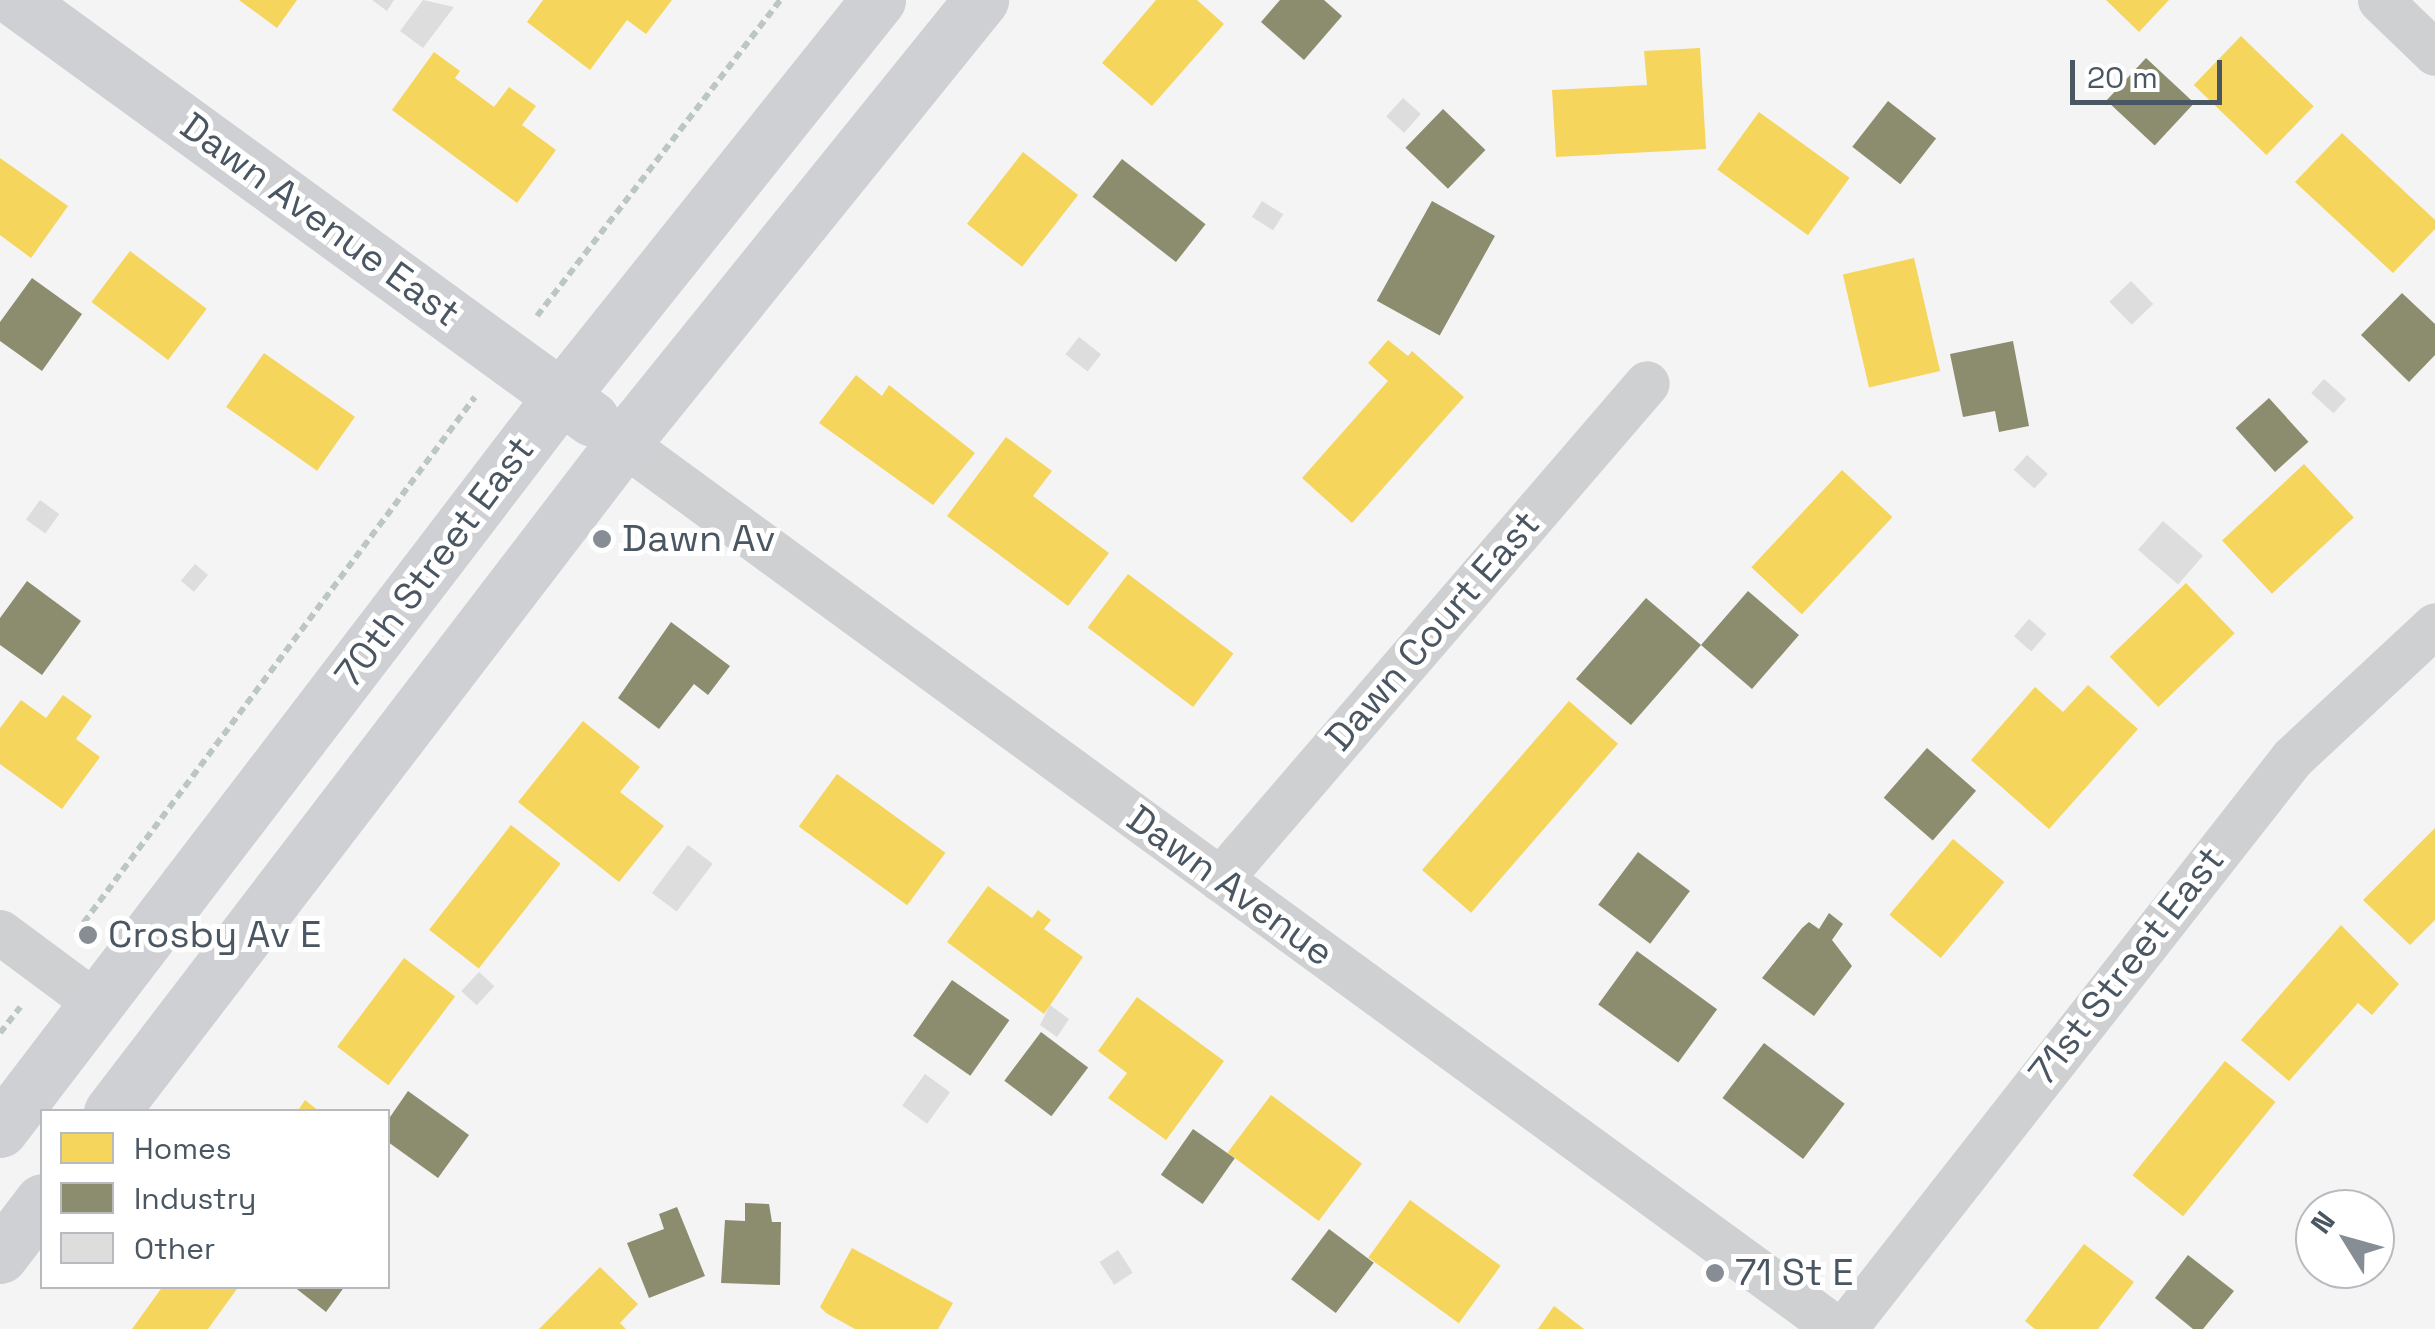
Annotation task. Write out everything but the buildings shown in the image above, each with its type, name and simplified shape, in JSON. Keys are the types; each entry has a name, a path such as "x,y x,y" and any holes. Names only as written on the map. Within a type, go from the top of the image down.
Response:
{"main road":[{"name":"Dawn Avenue East","path":"16,0 562,395 622,443"},
{"name":"70th Street East","path":"0,1130 562,395 878,0"},
{"name":"70th Street East","path":"113,1109 622,443 981,0"},
{"path":"0,1256 40,1204"}],"street":[{"path":"2380,0 2435,53"},
{"name":"Dawn Court East","path":"1220,879 1647,383"},
{"name":"Dawn Avenue","path":"622,443 1840,1329"},
{"name":"71st Street East","path":"1840,1329 2292,758 2435,624"},
{"path":"0,932 97,1004"}],"path":[{"path":"0,1034 507,355 780,0"}],"place":[{"name":"Dawn Av","path":"602,539"},
{"name":"Crosby Av E","path":"88,935"},
{"name":"71 St E","path":"1715,1273"}]}
